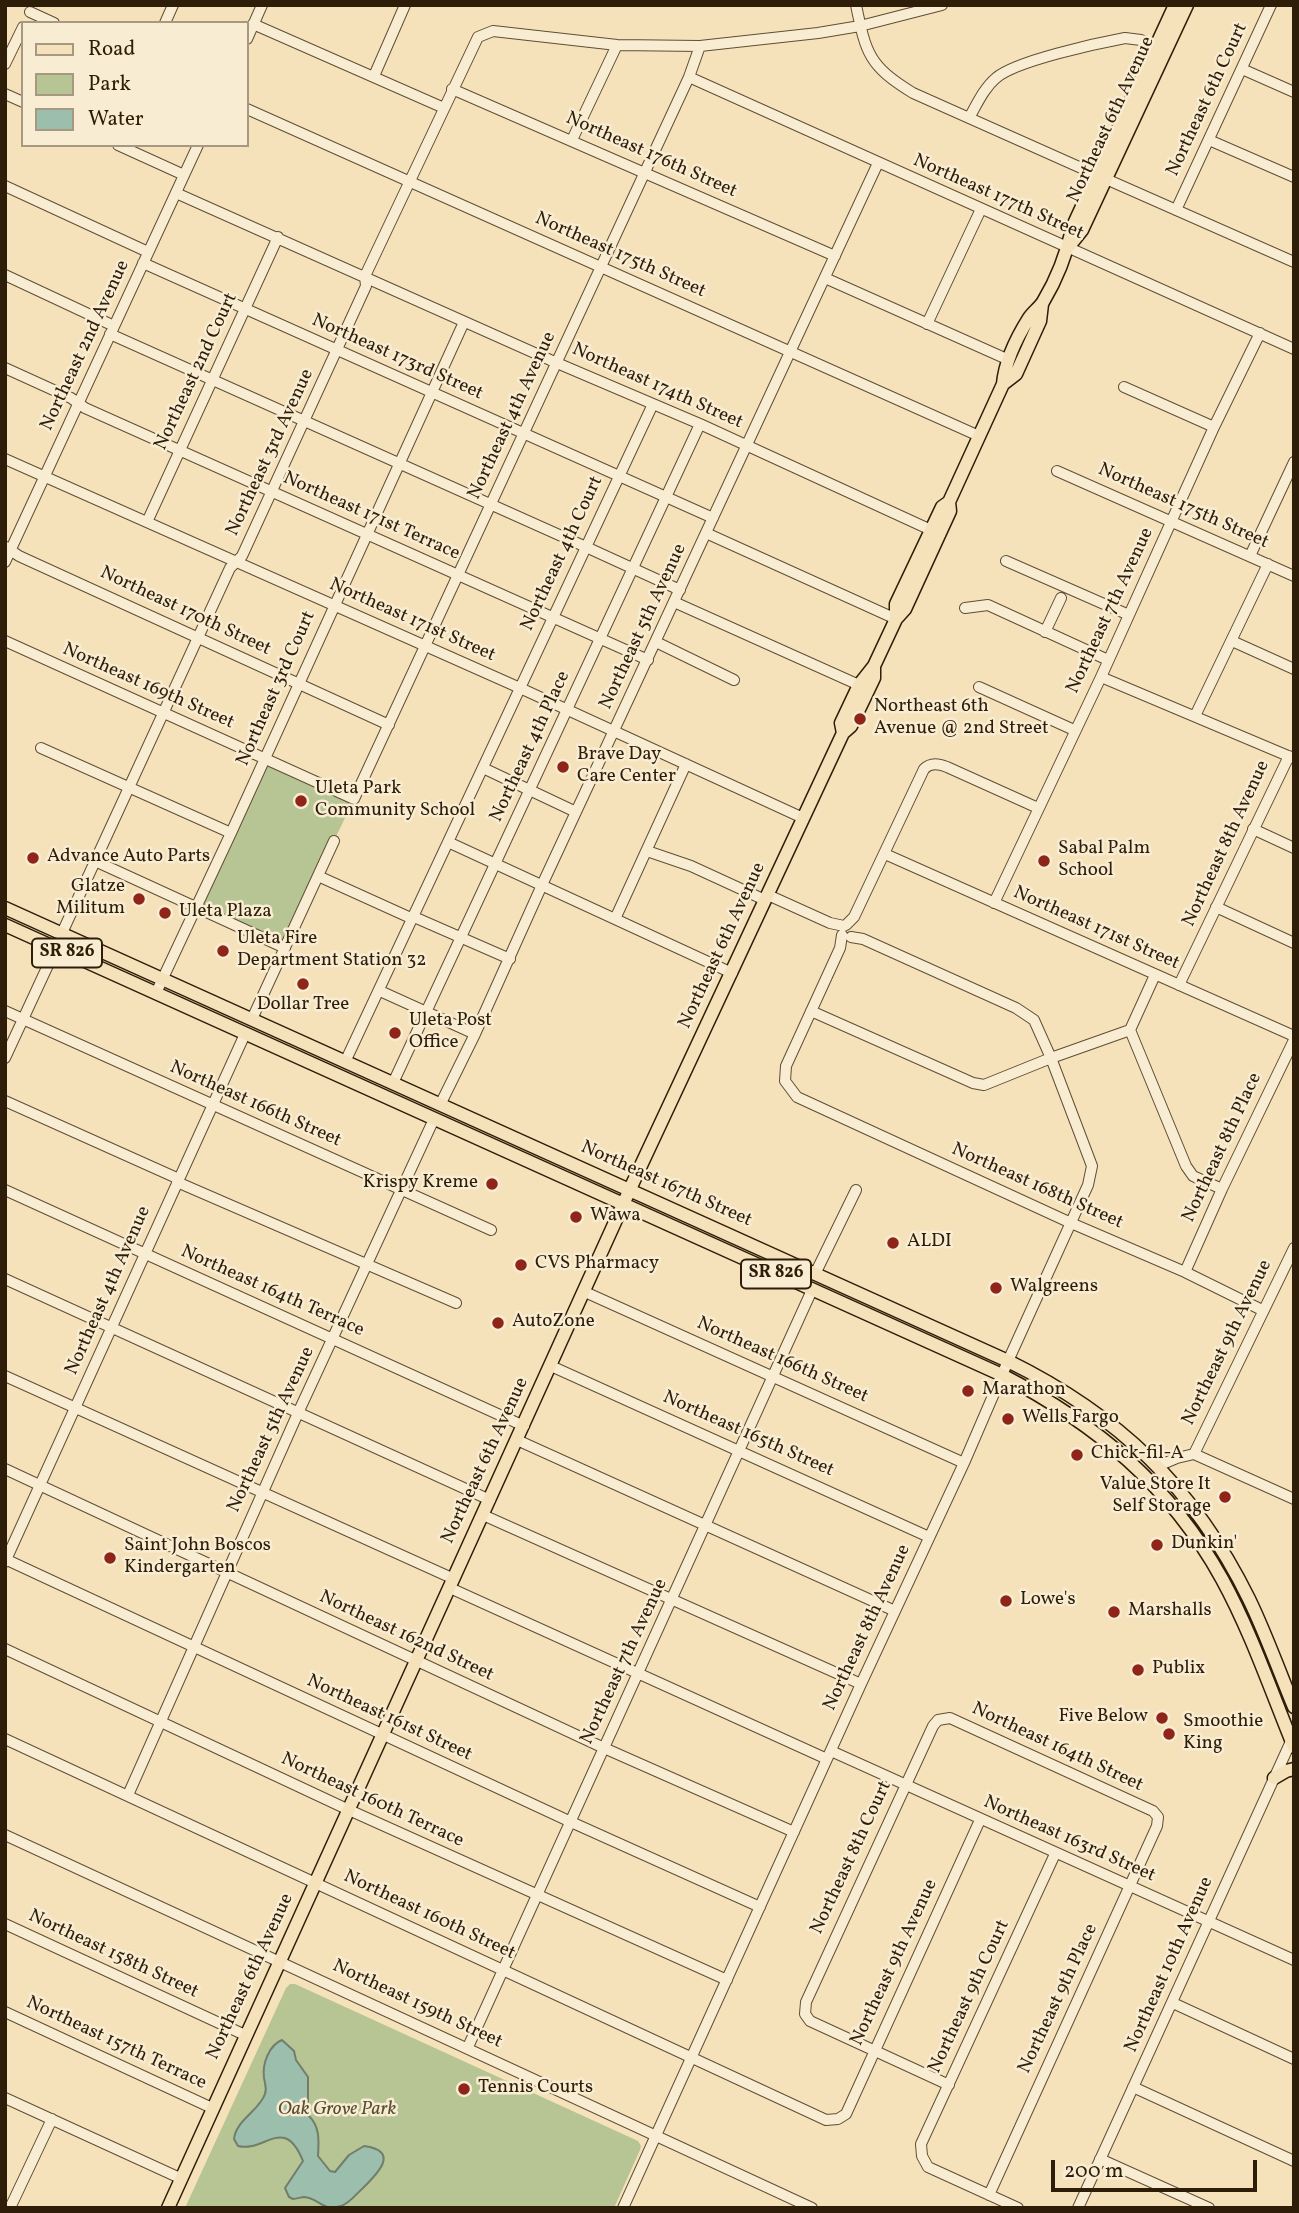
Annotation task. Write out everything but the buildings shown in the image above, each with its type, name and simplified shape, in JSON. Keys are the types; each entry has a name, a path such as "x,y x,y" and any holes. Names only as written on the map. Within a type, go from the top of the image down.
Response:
{"main road":[{"name":"Northeast 6th Avenue","path":"896,619 896,604 942,507 949,502 1003,384 1005,369 1029,318 1042,304 1068,248 1082,230 1101,177 1175,5"},
{"name":"Northeast 6th Avenue","path":"1101,177 1187,5"},
{"name":"Northeast 6th Avenue","path":"1003,384 1016,374 1040,321 1042,304"},
{"name":"Northeast 6th Avenue","path":"843,733 841,723 859,685 874,666 896,619 905,609 950,511 949,502"},
{"name":"Northeast 6th Avenue","path":"168,2208 630,1189 843,733 850,726 874,678 874,666"},
{"name":"Northeast 167th Street","path":"5,908 1008,1361 1090,1407 1158,1466"},
{"name":"Northeast 167th Street","path":"5,925 1002,1375 1035,1392 1083,1423 1134,1464"},
{"path":"27,935 54,938 62,933"},
{"path":"56,948 65,943 85,944"},
{"path":"219,1022 242,1023 251,1019"},
{"path":"245,1034 253,1029 271,1028"},
{"path":"412,1109 431,1109 440,1105"},
{"path":"434,1119 444,1114 462,1114"},
{"path":"780,1276 803,1278 815,1274"},
{"path":"812,1290 820,1284 832,1282"},
{"path":"1134,1464 1147,1468 1158,1466"},
{"name":"SR 826","path":"1134,1464 1174,1508 1221,1578 1293,1741"},
{"name":"SR 826","path":"1158,1466 1204,1522 1222,1550 1250,1600 1290,1688 1294,1707"},
{"path":"1274,1778 1294,1769"}],"street":[{"path":"166,21 173,5"},
{"path":"248,36 262,5"},
{"path":"374,76 405,5"},
{"path":"856,5 871,58 888,78 913,93 1294,262"},
{"path":"572,140 617,44 700,46 818,33 860,26 942,5"},
{"name":"Northeast 6th Court","path":"1176,210 1271,5"},
{"path":"32,7 51,21"},
{"path":"253,24 444,108"},
{"path":"5,64 21,31"},
{"name":"Northeast 3rd Avenue","path":"62,933 230,568 242,556 306,421 366,286 365,276 478,37 493,31 617,44"},
{"path":"968,118 983,92 996,77 1014,66 1125,38 1156,46"},
{"name":"Northeast 4th Avenue","path":"354,799 645,173 689,77 700,46"},
{"path":"1242,69 1294,92"},
{"name":"Northeast 177th Street","path":"689,77 1294,349"},
{"name":"Northeast 176th Street","path":"452,89 835,257"},
{"path":"5,94 21,101"},
{"name":"Northeast 175th Street","path":"248,109 979,436"},
{"path":"1209,139 1294,177"},
{"path":"122,147 184,175"},
{"name":"Northeast 2nd Avenue","path":"5,562 8,549 45,476 197,147"},
{"name":"Northeast 5th Avenue","path":"440,1105 878,163"},
{"path":"5,186 148,252"},
{"name":"Northeast 174th Street","path":"176,193 700,424 931,530"},
{"path":"928,324 981,209"},
{"name":"Northeast 2nd Court","path":"147,522 278,237"},
{"name":"Northeast 173rd Street","path":"143,263 713,518"},
{"path":"5,275 213,379 680,590"},
{"path":"825,278 1009,360"},
{"name":"Northeast 3rd Court","path":"156,993 464,322"},
{"name":"Northeast 7th Avenue","path":"994,903 1260,333"},
{"name":"Northeast 171st Terrace","path":"5,368 72,397 78,403 180,450 648,660"},
{"path":"1124,387 1214,427"},
{"name":"Northeast 4th Court","path":"345,1062 653,404"},
{"name":"Northeast 4th Place","path":"393,1083 700,424"},
{"name":"Northeast 171st Street","path":"5,459 568,709 803,818"},
{"path":"1250,556 1294,462"},
{"name":"Northeast 175th Street","path":"1057,471 1294,576"},
{"path":"706,533 896,619"},
{"name":"Northeast 170th Street","path":"8,549 389,725"},
{"path":"1006,561 1129,615"},
{"path":"1195,716 1268,564"},
{"path":"1045,632 1061,598"},
{"path":"674,603 859,685"},
{"path":"965,608 988,606 1108,660"},
{"name":"Northeast 169th Street","path":"5,641 354,799"},
{"path":"1232,641 1294,669"},
{"path":"656,642 734,680"},
{"path":"1101,677 1291,757"},
{"path":"979,687 1074,730"},
{"path":"41,748 231,833"},
{"name":"Northeast 8th Avenue","path":"1179,985 1252,829 1291,757"},
{"path":"615,919 686,764"},
{"path":"1038,808 947,767 931,764 923,769 811,1011 973,1083 984,1085 1130,1030 1155,975"},
{"path":"483,768 576,811"},
{"path":"1252,829 1294,848"},
{"path":"251,1019 334,841"},
{"path":"448,842 732,973"},
{"path":"647,851 691,866 830,923 1016,1008 1034,1020 1051,1058"},
{"name":"Northeast 171st Street","path":"885,854 1294,1038"},
{"path":"95,861 285,948"},
{"path":"318,876 510,959"},
{"path":"1216,907 1294,943"},
{"path":"5,1058 56,948"},
{"path":"380,991 475,1034"},
{"name":"Northeast 166th Street","path":"5,1011 491,1230"},
{"name":"Northeast 168th Street","path":"811,1011 786,1066 785,1081 797,1097 1185,1272 1262,1310"},
{"path":"1130,1030 1186,1166 1193,1176 1222,1189"},
{"name":"Northeast 4th Avenue","path":"6,1560 245,1034"},
{"name":"Northeast 8th Place","path":"1185,1272 1294,1038"},
{"name":"Northeast 8th Avenue","path":"623,2208 860,1684 964,1463 1088,1185 1091,1166 1051,1058"},
{"path":"5,1101 178,1181 456,1303"},
{"name":"Northeast 5th Avenue","path":"128,1796 298,1413 434,1119"},
{"name":"Northeast 164th Terrace","path":"5,1190 524,1426"},
{"path":"815,1274 856,1190"},
{"name":"Northeast 9th Avenue","path":"1194,1454 1262,1310 1292,1255"},
{"path":"5,1279 489,1500"},
{"name":"Northeast 7th Avenue","path":"468,2047 812,1290"},
{"name":"Northeast 166th Street","path":"585,1292 964,1463"},
{"name":"Northeast 165th Street","path":"551,1366 929,1537"},
{"name":"Northeast 163rd Street","path":"5,1376 263,1492 639,1674 905,1785 1294,1960"},
{"path":"517,1440 895,1611"},
{"path":"1158,1466 1194,1454 1294,1499"},
{"name":"Northeast 162nd Street","path":"5,1469 604,1748 794,1832"},
{"path":"482,1515 860,1684"},
{"name":"Northeast 161st Street","path":"6,1560 760,1908"},
{"name":"Northeast 160th Terrace","path":"5,1648 536,1896 727,1980"},
{"name":"Northeast 164th Street","path":"939,1720 950,1718 1153,1811 1158,1817"},
{"name":"Northeast 8th Court","path":"874,2051 810,2021 805,2014 806,2002 905,1785 933,1726 939,1720"},
{"name":"Northeast 160th Street","path":"5,1739 826,2120 838,2119"},
{"name":"Northeast 10th Avenue","path":"1078,2208 1293,1741"},
{"name":"Northeast 9th Place","path":"989,2195 1130,1887 1157,1826 1158,1817"},
{"name":"Northeast 9th Avenue","path":"838,2119 846,2114 980,1820"},
{"name":"Northeast 159th Street","path":"5,1835 812,2208"},
{"name":"Northeast 9th Court","path":"989,2195 928,2167 922,2156 921,2144 1055,1854"},
{"name":"Northeast 158th Street","path":"5,1924 245,2035"},
{"path":"1173,2003 1294,2059"},
{"name":"Northeast 157th Terrace","path":"5,2012 212,2108"},
{"path":"874,2051 949,2085"},
{"path":"1133,2087 1294,2161"},
{"path":"5,2098 181,2179"},
{"path":"10,2208 52,2119"},
{"path":"1100,2159 1209,2208"},
{"path":"989,2195 1018,2208"}],"green space":[{"path":"267,763 353,801 285,944 199,909"},
{"name":"Oak Grove Park","path":"290,1984 638,2141 640,2150 614,2208 185,2208"}],"water":[{"path":"282,2040 294,2051 296,2060 308,2077 308,2115 317,2129 318,2156 330,2171 335,2172 349,2155 364,2146 375,2149 384,2158 374,2176 350,2201 341,2206 329,2207 309,2198 289,2197 285,2188 303,2161 289,2140 274,2138 248,2147 238,2146 234,2139 239,2126 258,2106 265,2094 265,2061 273,2046"}],"place":[{"name":"Northeast 6th Avenue @ 2nd Street","path":"860,719"},
{"name":"Brave Day Care Center","path":"563,767"},
{"name":"Uleta Park Community School","path":"301,801"},
{"name":"Advance Auto Parts","path":"33,858"},
{"name":"Sabal Palm School","path":"1044,861"},
{"name":"Glatze Militum","path":"139,899"},
{"name":"Uleta Plaza","path":"165,913"},
{"name":"Uleta Fire Department Station 32","path":"223,951"},
{"name":"Dollar Tree","path":"303,984"},
{"name":"Uleta Post Office","path":"395,1033"},
{"name":"Krispy Kreme","path":"492,1184"},
{"name":"Wawa","path":"576,1217"},
{"name":"ALDI","path":"893,1243"},
{"name":"CVS Pharmacy","path":"521,1265"},
{"name":"Walgreens","path":"996,1288"},
{"name":"AutoZone","path":"498,1323"},
{"name":"Marathon","path":"968,1391"},
{"name":"Wells Fargo","path":"1008,1419"},
{"name":"Chick-fil-A","path":"1077,1455"},
{"name":"Value Store It Self Storage","path":"1225,1497"},
{"name":"Dunkin'","path":"1157,1545"},
{"name":"Saint John Boscos Kindergarten","path":"110,1558"},
{"name":"Lowe's","path":"1006,1601"},
{"name":"Marshalls","path":"1114,1612"},
{"name":"Publix","path":"1138,1670"},
{"name":"Five Below","path":"1162,1718"},
{"name":"Smoothie King","path":"1169,1734"},
{"name":"Tennis Courts","path":"464,2089"}]}
